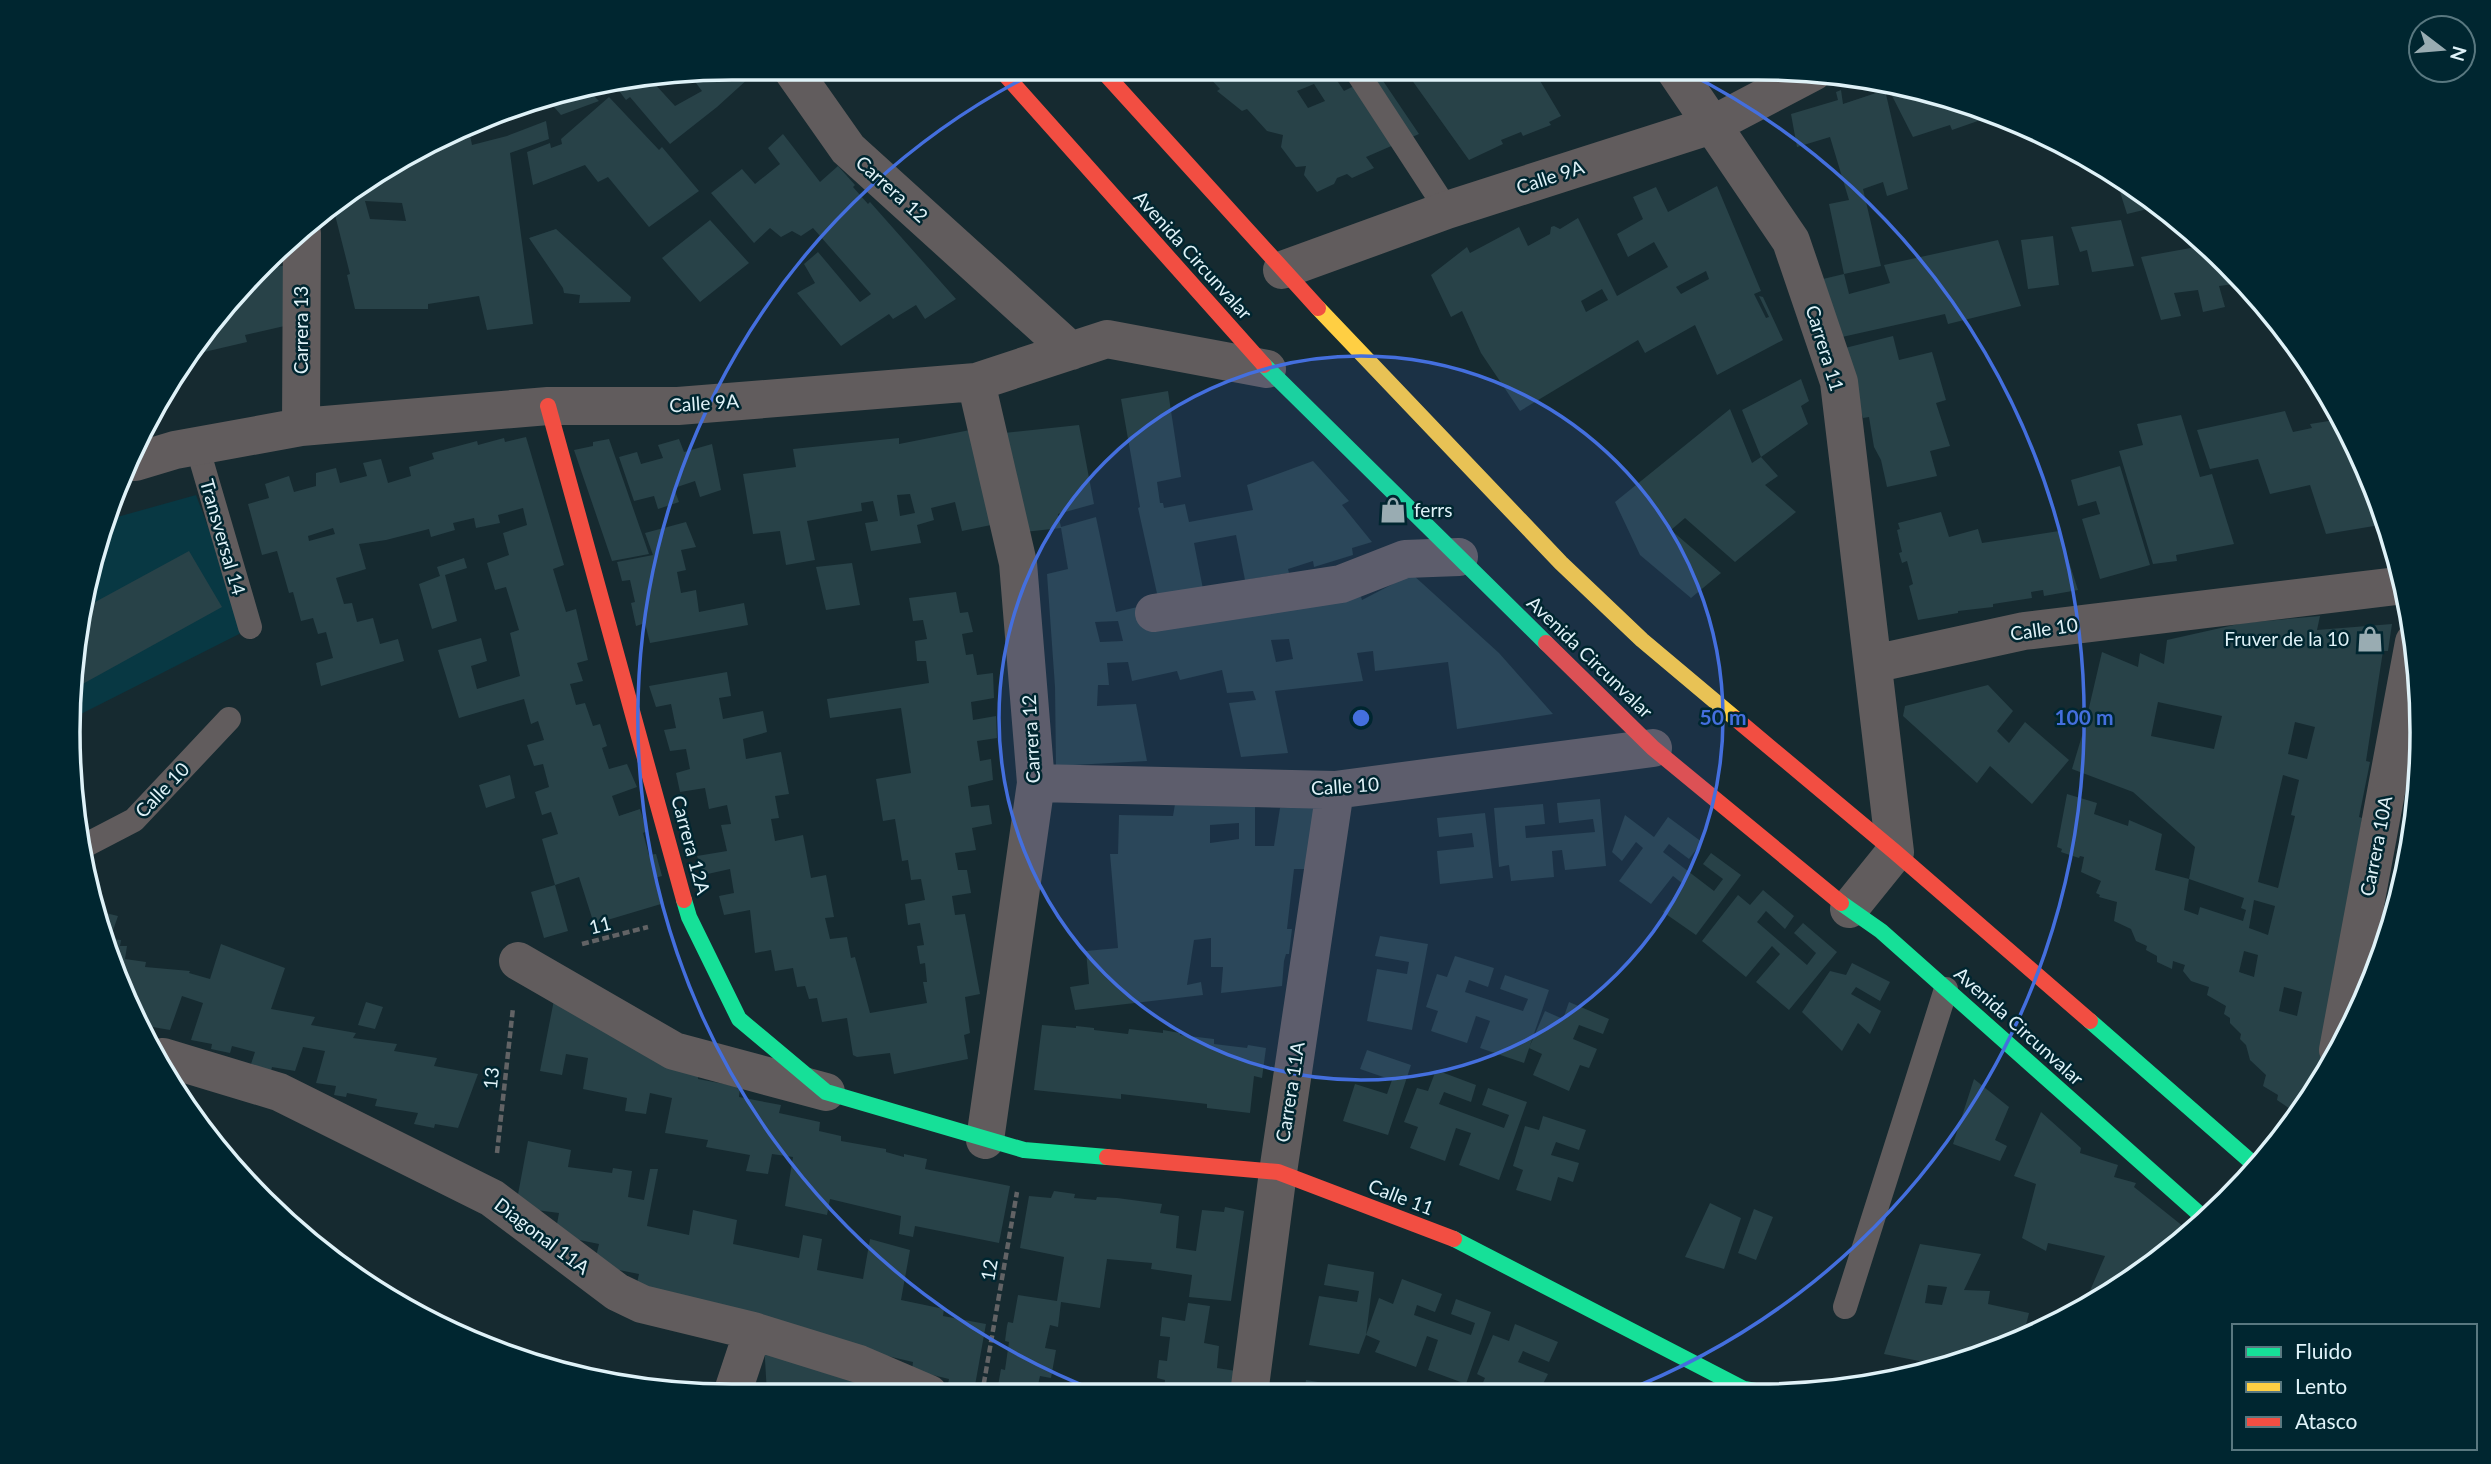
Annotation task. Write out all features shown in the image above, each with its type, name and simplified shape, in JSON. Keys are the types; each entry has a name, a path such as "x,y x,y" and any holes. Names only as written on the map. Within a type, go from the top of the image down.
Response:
{"main road":[{"name":"Avenida Circunvalar","path":"1010,80 1266,369 1653,748 1849,909 1881,931 2199,1213"},
{"path":"1111,80 1282,270 1561,563 1642,640 1895,852 2250,1161"},
{"name":"Carrera 12A","path":"548,405 689,917 739,1018 826,1092 985,1140"},
{"name":"Calle 11","path":"985,1140 1024,1150 1278,1172 1457,1240 1734,1384"}],"street":[{"name":"Carrera 12","path":"799,80 848,149 1071,351"},
{"name":"Carrera 11","path":"1682,80 1791,241 1839,382 1873,664"},
{"name":"Calle 9A","path":"1282,270 1447,210 1712,125 1795,82"},
{"name":"Carrera 13","path":"301,427 302,242"},
{"name":"Calle 9A","path":"140,461 197,446 301,427 548,405 678,406 976,382 1107,339 1266,369"},
{"name":"Carrera 12","path":"976,382 1018,563 1036,783 985,1140"},
{"path":"1154,613 1341,584 1405,559 1459,558"},
{"name":"Calle 10","path":"1873,664 2024,631 2394,586"},
{"path":"1849,909 1895,852 1873,664"},
{"name":"Carrera 10A","path":"2344,1018 2408,676"},
{"name":"Calle 10","path":"1036,783 1335,790 1653,748"},
{"name":"Carrera 11A","path":"1250,1384 1278,1172 1335,790"},
{"path":"518,961 674,1051 826,1092"},
{"name":"Diagonal 11A","path":"168,1059 279,1092 492,1198 617,1292 642,1304 753,1331 859,1364 906,1384"},
{"path":"735,1384 753,1331"}],"lane":[{"path":"1361,80 1447,210"},
{"name":"Transversal 14","path":"197,446 250,627"},
{"name":"Calle 10","path":"90,843 134,820 229,719"},
{"path":"1845,1307 1946,989"}],"path":[{"name":"11","path":"518,961 689,917"},
{"name":"13","path":"492,1198 518,961"},
{"name":"12","path":"984,1384 1024,1150"}],"shaded area":[{"path":"196,495 247,630 81,714 86,647 93,605 117,517"}],"building":[{"path":"747,80 670,144 630,97 626,100 619,91 656,85 675,106 702,91 695,82"},
{"path":"1212,80 1337,80 1344,91 1360,83 1358,80 1382,80 1419,134 1366,157 1374,168 1352,178 1347,174 1337,178 1334,184 1317,192 1304,175 1306,166 1296,167 1281,147 1283,135 1267,131 1247,109 1242,111 1217,91 1220,89","holes":["1314,84 1325,101 1308,108 1297,91"]},
{"path":"1412,80 1540,80 1561,116 1549,122 1551,125 1523,136 1521,132 1501,140 1503,144 1469,160"},
{"path":"1841,90 1843,104 1879,92 1886,93 1908,189 1887,196 1883,182 1863,189 1881,266 1844,274 1829,204 1849,200 1830,137 1797,147 1791,114 1838,100 1836,92"},
{"path":"1891,94 1981,120 1952,130 1950,125 1913,137"},
{"path":"594,96 599,101 561,115 553,106"},
{"path":"609,97 659,150 662,147 699,191 649,227 608,177 598,182 585,165 533,185 527,152 550,143 551,148 562,144 561,139"},
{"path":"546,121 549,139 510,153 533,324 487,330 479,296 428,304 428,309 355,309 347,275 350,274 335,215 370,190 444,148 470,136 472,145 507,136","holes":["365,201 402,203 406,221 370,219"]},
{"path":"783,134 820,182 838,166 868,204 870,202 956,299 925,319 916,305 893,319 889,314 841,346 797,293 815,283 804,264 818,252 860,302 871,294 813,228 801,236 792,231 781,237 770,228 754,243 711,193 742,169 755,184 780,164 768,148"},
{"path":"1717,186 1761,291 1754,294 1766,318 1769,317 1759,296 1763,297 1783,340 1717,375 1695,325 1645,353 1638,340 1520,411 1481,353 1462,311 1451,317 1431,275 1467,247 1470,253 1519,227 1528,246 1550,234 1551,227 1560,229 1578,218 1617,296 1668,267 1654,242 1628,257 1617,234 1643,219 1633,197 1656,187 1668,212","holes":["1706,271 1709,279 1681,294 1676,287","1602,289 1608,300 1586,312 1581,301"]},
{"path":"2119,189 2148,209 2127,214"},
{"path":"710,220 749,263 700,302 662,258"},
{"path":"2121,220 2134,266 2092,272 2087,250 2080,252 2071,227"},
{"path":"556,229 631,297 630,302 579,303 580,295 564,293 529,238"},
{"path":"2053,236 2059,285 2028,289 2021,240"},
{"path":"1998,240 2021,306 1948,324 1945,314 1842,337 1823,279 1844,274 1849,294 1890,283 1884,265"},
{"path":"2195,247 2232,284 2219,286 2225,307 2203,312 2198,290 2174,293 2181,316 2161,320 2141,257"},
{"path":"299,263 315,319 245,335 247,342 203,352 242,302 275,267"},
{"path":"1893,336 1899,360 1932,352 1946,400 1936,403 1950,446 1930,451 1937,476 1887,487 1881,460 1874,447 1869,417 1863,418 1841,349"},
{"path":"1801,379 1809,401 1801,406 1808,424 1761,457 1742,410"},
{"path":"1168,391 1181,477 1157,482 1160,503 1163,503 1164,508 1185,504 1189,522 1253,510 1247,485 1313,461 1349,501 1342,505 1372,542 1352,548 1353,555 1314,567 1313,561 1288,569 1289,573 1245,580 1236,535 1194,543 1203,589 1158,598 1138,508 1140,507 1121,399"},
{"path":"1730,409 1752,463 1761,457 1778,476 1765,485 1796,512 1735,562 1685,518 1671,530 1721,573 1691,598 1640,555 1615,502"},
{"path":"2285,411 2293,432 2312,428 2310,424 2331,421 2361,483 2377,526 2326,534 2310,485 2270,494 2258,459 2210,469 2197,430"},
{"path":"2181,415 2200,477 2212,474 2234,544 2176,555 2177,561 2153,564 2119,451 2143,445 2137,424"},
{"path":"1079,425 1094,504 1058,514 1061,527 1096,517 1116,612 1146,605 1361,597 1362,600 1412,574 1499,653 1553,714 1457,729 1448,662 1375,671 1373,651 1357,653 1363,681 1275,691 1288,753 1241,757 1229,703 1256,700 1253,691 1227,693 1222,670 1180,680 1177,671 1132,681 1128,662 1107,663 1109,685 1098,685 1097,706 1136,704 1147,761 1056,766 1055,687 1047,574 1068,569 1061,528 1024,532 1004,433","holes":["1118,621 1123,641 1100,642 1095,622","1289,639 1293,659 1276,662 1271,640"]},
{"path":"970,430 991,525 962,531 955,502 931,508 934,520 917,525 921,543 871,551 865,523 878,521 873,501 861,503 862,511 807,521 815,560 786,565 780,531 753,534 743,474 796,467 793,449 899,438 899,444","holes":["910,494 915,513 900,516 897,495"]},
{"path":"526,437 564,565 553,569 566,612 576,609 588,660 577,663 583,681 570,684 576,705 585,703 593,726 600,724 607,746 602,748 609,769 627,764 637,787 612,796 619,816 640,809 647,831 643,833 649,855 656,854 662,876 654,878 661,904 594,924 579,877 555,885 542,839 558,834 551,812 542,815 535,792 549,787 543,764 534,766 527,745 544,740 538,721 531,724 524,699 459,718 438,650 481,638 487,661 471,666 477,689 520,676 510,633 519,630 506,587 495,590 487,563 509,555 503,533 527,525 523,508 498,515 500,523 476,528 474,518 453,523 455,530 431,537 429,529 359,544 366,569 336,578 344,604 352,603 357,622 373,618 380,644 398,639 404,661 321,686 316,663 333,658 326,632 318,634 313,618 301,621 293,592 289,593 277,551 262,555 248,504 269,498 265,484 289,476 294,492 316,486 316,473 336,468 340,483 367,476 363,463 381,459 388,483 411,476 409,467 434,459 432,453 477,441 478,445 504,438 505,442","holes":["333,528 335,534 309,541 308,536"]},
{"path":"609,439 649,554 612,561 574,450"},
{"path":"679,439 684,452 712,444 721,490 700,497 695,481 674,488 679,502 658,509 654,496 634,501 619,457 637,452 641,464 663,458 658,445"},
{"path":"2120,466 2150,565 2100,579 2082,519 2100,514 2096,501 2078,506 2071,480"},
{"path":"1941,512 1949,537 1978,529 1982,543 2059,531 2078,590 2044,596 2043,590 2031,592 2032,598 1918,620 1909,586 1913,584 1907,561 1902,563 1899,553 1902,552 1898,523"},
{"path":"686,522 696,547 681,550 686,570 677,572 681,593 696,590 699,612 744,603 748,625 650,643 645,623 636,626 631,603 635,602 630,580 622,581 617,562 653,555 645,533"},
{"path":"189,551 222,607 82,684 93,603"},
{"path":"464,558 467,568 445,575 457,621 432,629 419,584 440,576 437,567"},
{"path":"852,563 860,605 826,610 816,567"},
{"path":"956,592 960,613 968,612 973,632 962,634 966,655 973,654 977,675 993,673 994,698 971,702 973,720 996,716 997,738 977,741 980,761 991,759 993,780 968,786 971,807 989,805 992,824 972,828 976,850 955,853 958,870 967,870 971,893 952,896 955,915 965,914 980,994 965,997 970,1033 964,1035 968,1059 894,1074 890,1053 857,1057 853,1055 847,1018 822,1022 817,998 809,999 805,986 797,987 793,968 775,971 771,950 755,953 750,910 724,915 719,896 734,893 730,869 703,875 697,856 727,851 721,825 731,824 727,805 709,809 705,788 680,792 676,773 690,769 686,749 670,751 664,730 676,728 671,704 656,707 649,686 727,672 731,696 719,698 723,719 763,711 767,732 743,739 746,759 781,752 789,794 775,796 779,818 771,819 775,841 803,835 811,878 826,875 834,917 825,918 830,939 847,937 851,958 855,957 870,1013 927,1003 923,982 927,982 925,963 920,964 917,946 924,945 920,923 908,925 905,904 925,900 921,879 911,880 908,860 902,861 895,819 883,821 876,779 911,773 901,708 830,718 827,699 929,683 926,661 917,661 915,641 927,639 923,620 913,621 909,598"},
{"path":"2320,616 2317,630 2392,624 2388,651 2383,651 2366,761 2370,762 2359,817 2362,818 2326,1052 2290,1109 2277,1100 2278,1095 2263,1086 2266,1075 2250,1060 2246,1045 2240,1039 2241,1034 2224,1014 2226,1006 2207,995 2209,987 2191,981 2183,971 2185,965 2173,961 2172,969 2157,962 2157,956 2146,950 2147,946 2136,941 2131,929 2114,921 2117,902 2099,897 2096,893 2101,881 2081,872 2084,857 2061,852 2062,849 2057,847 2067,794 2097,803 2094,814 2128,826 2129,820 2162,834 2155,870 2189,879 2195,847 2133,792 2072,769 2102,652 2138,667 2140,653 2164,664 2167,640 2243,623","holes":["2158,702 2222,716 2214,749 2151,736","2295,722 2315,727 2307,759 2288,754","2283,775 2299,780 2291,815 2295,816 2278,888 2258,882","2189,879 2244,898 2241,908 2246,910 2243,921 2200,907 2198,915 2184,910","2254,900 2275,906 2268,935 2249,928","2244,951 2258,955 2254,977 2239,972","2284,987 2302,992 2297,1016 2279,1011"]},
{"path":"1988,685 2013,711 1997,731 2009,743 2025,722 2069,760 2032,804 1990,766 1977,783 1903,716 1905,706"},
{"path":"510,775 515,798 486,808 479,785"},
{"path":"1255,797 1255,846 1274,846 1280,808 1322,805 1306,869 1294,869 1287,929 1292,929 1289,954 1286,954 1284,961 1282,986 1221,993 1223,967 1211,967 1211,938 1194,940 1187,985 1201,982 1203,995 1075,1010 1070,987 1089,984 1086,951 1118,948 1110,854 1118,854 1119,815 1173,816 1175,804","holes":["1239,823 1239,839 1210,843 1210,825"]},
{"path":"1600,799 1606,866 1565,870 1562,850 1552,851 1554,877 1511,881 1509,865 1499,867 1494,808 1543,804 1545,824 1525,826 1526,838 1595,832 1593,819 1559,823 1557,803"},
{"path":"1485,813 1493,878 1440,884 1437,851 1474,847 1472,833 1439,837 1437,818"},
{"path":"1625,815 1654,837 1668,817 1702,842 1689,859 1669,844 1663,852 1714,891 1723,879 1703,864 1711,853 1741,875 1696,935 1663,912 1683,884 1673,876 1651,904 1619,881 1643,848 1636,842 1622,861 1612,852"},
{"path":"555,885 568,931 544,938 531,892"},
{"path":"1763,890 1794,916 1785,929 1766,911 1757,922 1807,965 1816,953 1794,933 1803,923 1837,952 1789,1010 1756,982 1780,954 1772,946 1746,977 1702,941 1738,895 1750,905"},
{"path":"107,913 118,916 112,932"},
{"path":"1380,936 1428,944 1412,1030 1367,1021 1377,969 1407,974 1409,962 1375,956"},
{"path":"115,939 121,940 120,946 127,946 125,959 146,962 145,967 190,971 189,973 210,979 221,944 285,968 271,1009 315,1017 311,1025 356,1033 353,1038 397,1044 394,1051 437,1058 434,1066 478,1074 458,1128 435,1124 434,1128 414,1124 418,1113 375,1106 377,1099 347,1093 346,1097 334,1095 336,1086 316,1083 325,1051 303,1047 295,1071 272,1067 271,1071 250,1067 255,1052 232,1046 230,1053 211,1049 212,1044 191,1040 203,1003 182,996 170,1030 152,1027"},
{"path":"1455,956 1494,968 1488,987 1469,980 1465,992 1523,1011 1528,999 1500,989 1505,975 1549,990 1524,1063 1480,1048 1490,1021 1476,1016 1467,1043 1431,1031 1438,1011 1426,1007 1437,974 1447,977"},
{"path":"1852,963 1890,982 1880,1001 1856,987 1851,994 1881,1011 1870,1034 1858,1023 1842,1051 1802,1012 1830,971 1846,975"},
{"path":"554,1000 699,1069 698,1079 740,1087 739,1097 781,1105 779,1113 820,1122 819,1131 841,1136 841,1141 886,1149 886,1152 904,1157 904,1154 927,1159 925,1169 1010,1186 999,1243 915,1226 913,1237 899,1234 901,1216 830,1199 827,1215 785,1206 793,1157 772,1154 768,1174 746,1171 750,1155 706,1147 708,1140 665,1133 672,1098 650,1093 646,1114 625,1111 627,1098 583,1089 588,1058 566,1054 562,1075 540,1071"},
{"path":"366,1002 383,1007 375,1029 358,1025"},
{"path":"1569,1002 1609,1019 1603,1034 1579,1025 1573,1039 1597,1049 1589,1068 1580,1065 1569,1091 1533,1075 1542,1054 1529,1048 1545,1011 1563,1019"},
{"path":"1042,1025 1076,1026 1128,1034 1129,1029 1163,1033 1163,1030 1214,1039 1214,1044 1266,1048 1262,1078 1254,1076 1250,1113 1207,1108 1207,1104 1121,1094 1121,1099 1034,1090"},
{"path":"1367,1050 1411,1065 1388,1135 1343,1121 1355,1084 1387,1094 1392,1080 1360,1069"},
{"path":"1436,1070 1476,1085 1471,1102 1444,1092 1439,1104 1504,1128 1509,1115 1482,1105 1488,1088 1527,1102 1499,1180 1459,1165 1471,1133 1456,1128 1445,1161 1410,1148 1418,1127 1404,1122 1417,1088 1428,1091"},
{"path":"1974,1079 2009,1107 1995,1140 2007,1146 2000,1161 1953,1144"},
{"path":"2041,1112 2081,1148 2080,1153 2118,1165 2114,1177 2136,1183 2134,1187 2183,1227 2121,1274 2089,1293 2105,1256 2048,1243 2046,1251 2022,1238 2036,1184 2014,1176"},
{"path":"1543,1116 1586,1130 1579,1150 1556,1142 1551,1155 1579,1163 1573,1182 1558,1177 1551,1201 1516,1190 1523,1170 1513,1166 1525,1126 1539,1130"},
{"path":"528,1141 571,1150 568,1167 612,1173 613,1168 632,1171 628,1197 644,1200 650,1169 658,1169 647,1226 689,1235 693,1210 737,1220 733,1244 799,1258 803,1235 822,1239 817,1270 863,1279 870,1239 910,1250 901,1300 944,1309 943,1316 986,1324 975,1384 948,1384 949,1379 912,1370 913,1362 634,1297 639,1274 594,1265 599,1244 555,1235 559,1213 516,1205"},
{"path":"1054,1191 1075,1194 1074,1198 1117,1198 1162,1204 1160,1213 1179,1216 1176,1248 1196,1251 1202,1210 1224,1212 1225,1207 1244,1211 1231,1301 1189,1297 1192,1275 1151,1269 1152,1263 1107,1259 1100,1308 1061,1302 1058,1327 1050,1325 1045,1348 1056,1350 1051,1378 1040,1376 1038,1384 998,1384 1001,1369 1005,1370 1009,1342 1005,1341 1007,1326 1008,1322 1013,1323 1018,1295 1057,1301 1064,1257 1020,1248 1029,1196 1051,1198"},
{"path":"1710,1203 1741,1218 1724,1269 1685,1257"},
{"path":"1754,1209 1773,1217 1756,1260 1738,1253"},
{"path":"1920,1244 1981,1254 1964,1290 1990,1291 1988,1304 2029,1313 2026,1326 1968,1349 1924,1362 1884,1354","holes":["1928,1285 1947,1287 1942,1305 1925,1303"]},
{"path":"1328,1264 1374,1272 1366,1335 1359,1354 1309,1345 1319,1296 1357,1302 1359,1291 1324,1285"},
{"path":"1402,1279 1442,1294 1435,1312 1417,1305 1414,1315 1471,1335 1475,1323 1451,1314 1456,1299 1491,1312 1466,1384 1428,1370 1438,1340 1427,1336 1416,1367 1375,1352 1380,1341 1366,1335 1379,1298 1393,1304"},
{"path":"1188,1303 1210,1306 1204,1343 1219,1346 1217,1368 1236,1371 1234,1384 1164,1384 1165,1380 1157,1378 1159,1360 1167,1361 1170,1337 1160,1336 1162,1317 1185,1321"},
{"path":"1515,1324 1558,1342 1549,1362 1523,1351 1518,1362 1548,1374 1543,1384 1482,1384 1485,1378 1477,1374 1493,1335 1509,1341"},
{"path":"764,1342 862,1384 766,1384"},
{"path":"1306,1380 1330,1384 1305,1384"}],"traffic: fast":[{"path":"1264,365 1546,643"},
{"path":"684,900 689,917 739,1019 826,1092 1024,1150 1107,1157"},
{"path":"1841,903 1881,931 2198,1213"},
{"path":"2090,1021 2250,1161"},
{"path":"1454,1239 1734,1384"}],"traffic: slow":[{"path":"1318,308 1561,563 1642,640 1736,719"}],"traffic: jam":[{"path":"1010,80 1264,365"},
{"path":"1111,80 1318,308"},
{"path":"548,406 684,900"},
{"path":"1546,643 1653,748 1841,903"},
{"path":"1736,719 2090,1021"},
{"path":"1107,1157 1278,1172 1454,1239"}],"place":[{"name":"ferrs","path":"1393,510"},
{"name":"Fruver de la 10","path":"2370,639"}]}
